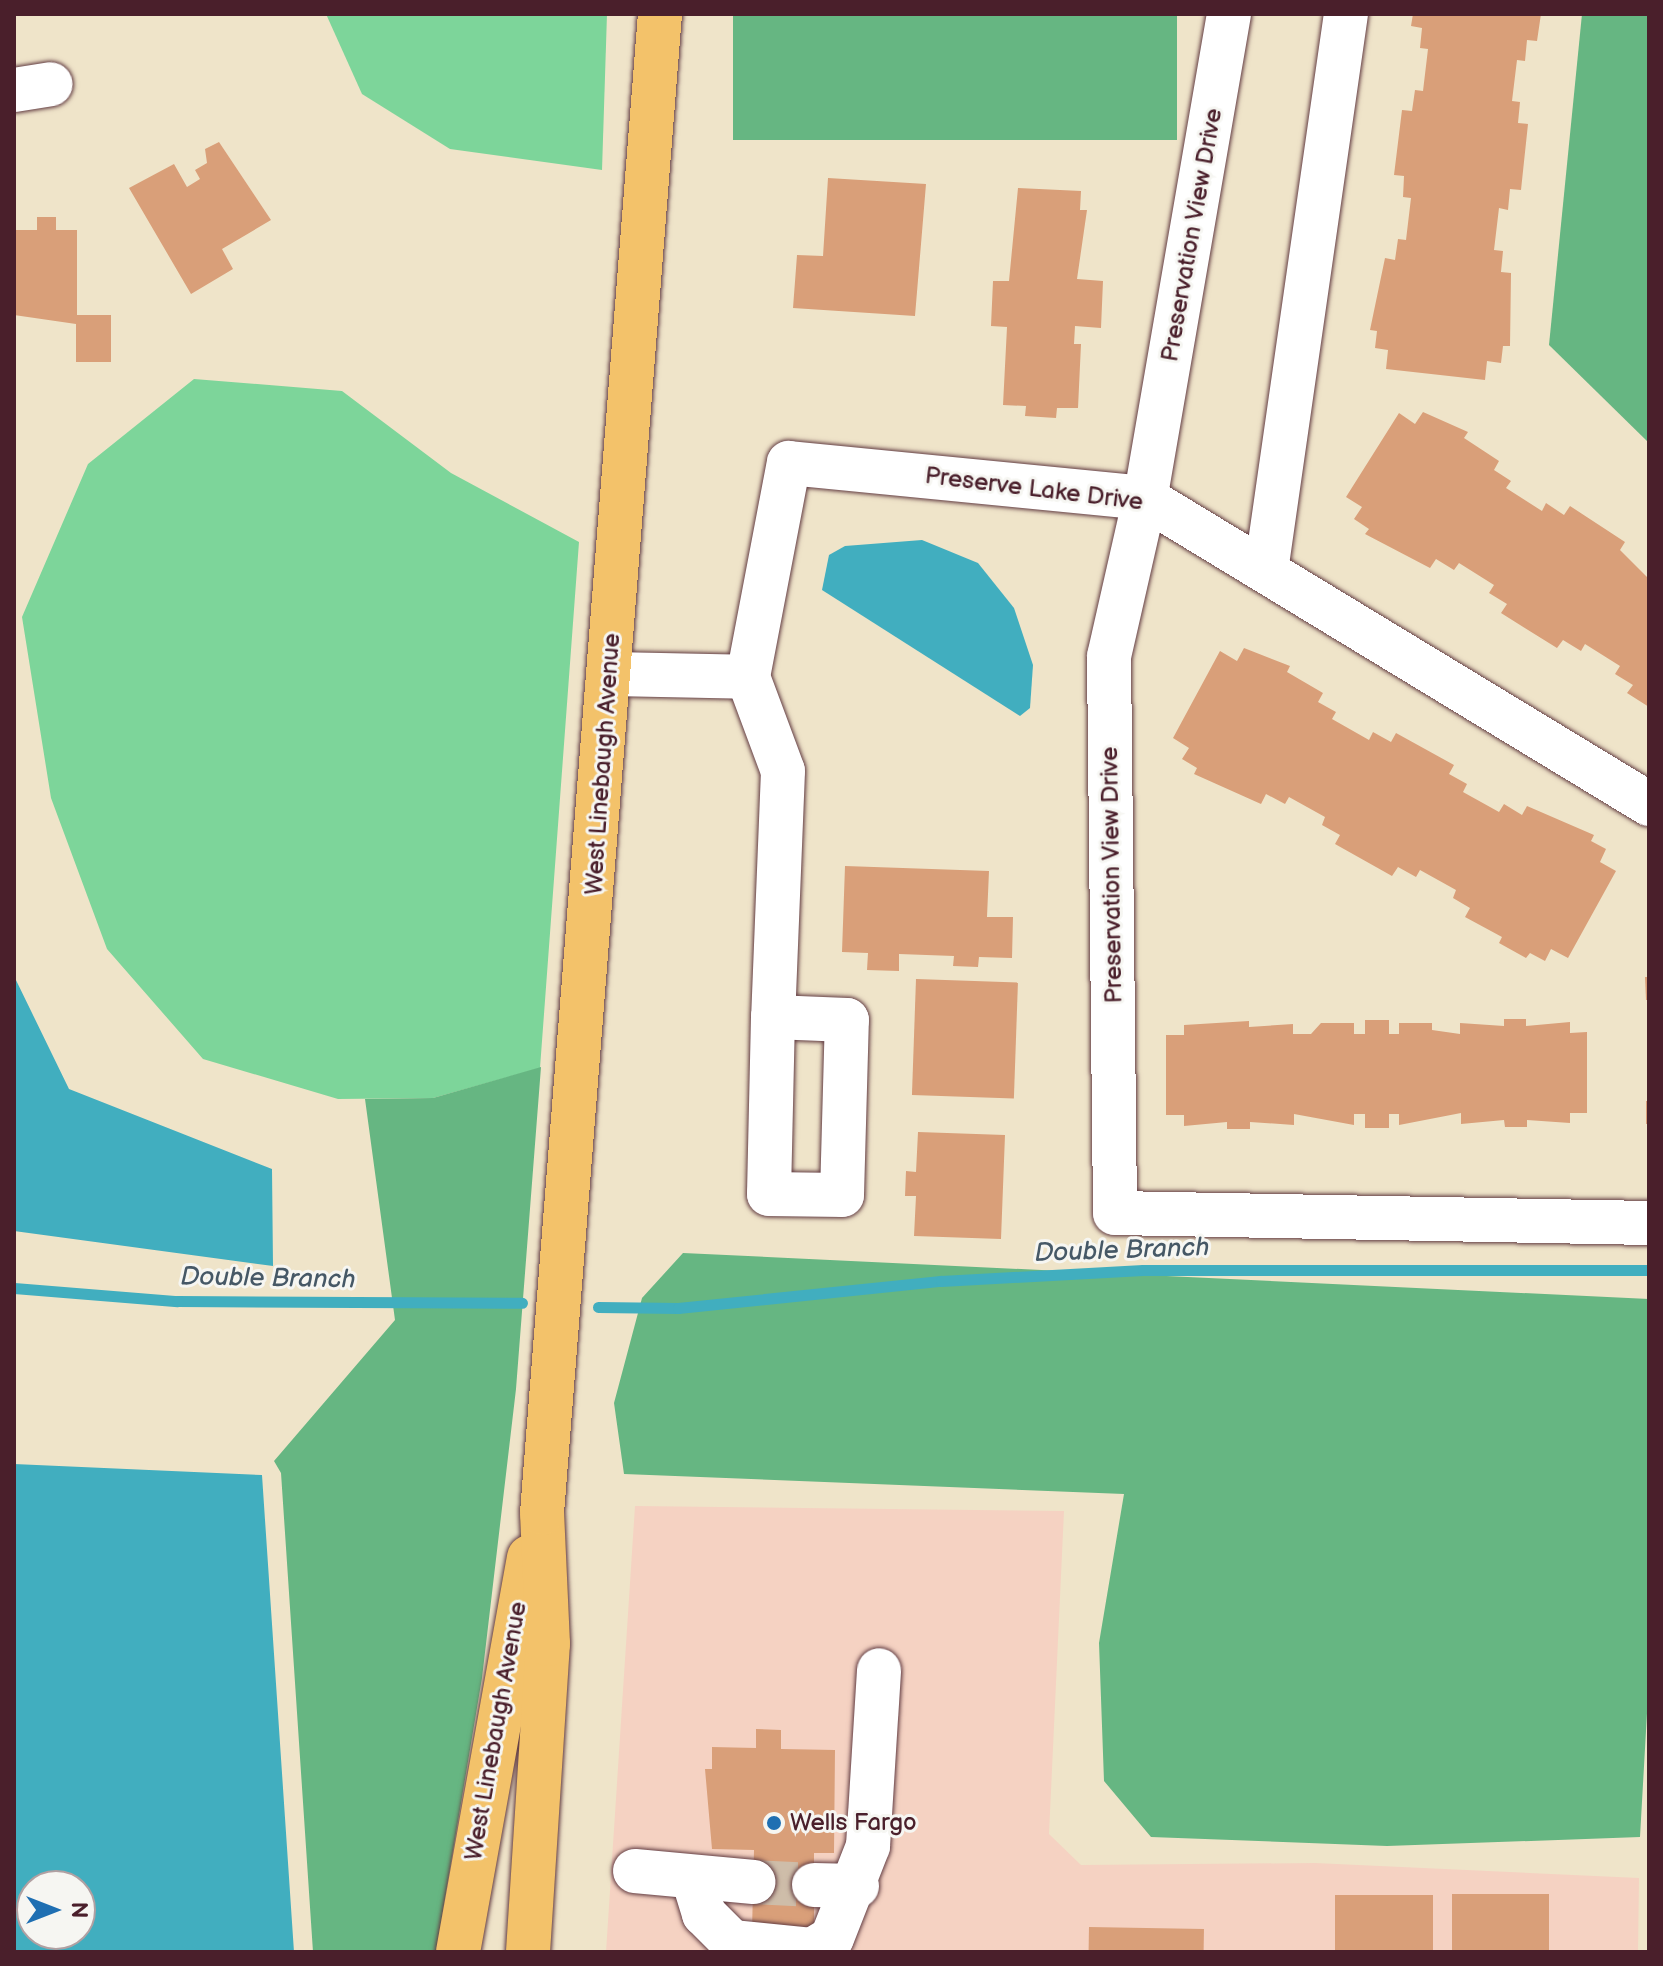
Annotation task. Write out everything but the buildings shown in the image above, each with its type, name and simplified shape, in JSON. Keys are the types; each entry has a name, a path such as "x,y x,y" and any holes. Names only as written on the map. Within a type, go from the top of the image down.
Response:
{"main road":[{"name":"West Linebaugh Avenue","path":"528,1952 548,1644 542,1513 660,14"},
{"name":"West Linebaugh Avenue","path":"458,1952 521,1584 542,1513"}],"street":[{"name":"Preservation View Drive","path":"1229,14 1145,498 1109,656 1115,1213 1649,1223"},
{"path":"1266,571 1346,14"},
{"name":"Preserve Lake Drive","path":"748,677 789,463 1145,498 1649,804"},
{"path":"610,674 748,677 783,771 773,1017"},
{"path":"693,1878 714,1928 757,1948 812,1950 832,1938 836,1885 868,1846 879,1670"},
{"path":"635,1871 753,1882"}],"shaded area":[{"path":"635,1506 1064,1511 1049,1834 1081,1865 1315,1863 1639,1878 1638,1952 606,1952"}],"green space":[{"path":"326,14 607,14 602,170 450,149 362,94"},
{"path":"733,14 1177,14 1177,140 733,140"},
{"path":"1582,14 1649,14 1649,443 1549,345"},
{"path":"194,379 342,391 451,473 579,542 540,1068 433,1098 338,1099 203,1059 107,949 51,798 22,617 88,464"},
{"path":"541,1067 516,1389 482,1678 436,1952 313,1952 281,1473 274,1461 395,1320 365,1099 433,1098"},
{"path":"683,1253 1649,1299 1649,1678 1640,1837 1387,1846 1151,1837 1104,1781 1099,1643 1124,1494 624,1474 614,1403 642,1298"}],"water":[{"path":"922,540 978,563 1014,608 1033,665 1030,708 1020,716 822,590 829,555 845,546"},
{"path":"14,976 69,1089 272,1169 273,1266 14,1231"},
{"path":"14,1464 262,1475 294,1952 14,1952"}],"waterway":[{"name":"Double Branch","path":"598,1307 678,1308 941,1281 1143,1270 1649,1270"},
{"name":"Double Branch","path":"14,1288 177,1301 522,1303"}],"tunnel":[{"path":"753,1882 814,1885"}],"place":[{"name":"Wells Fargo","path":"774,1823"}]}
